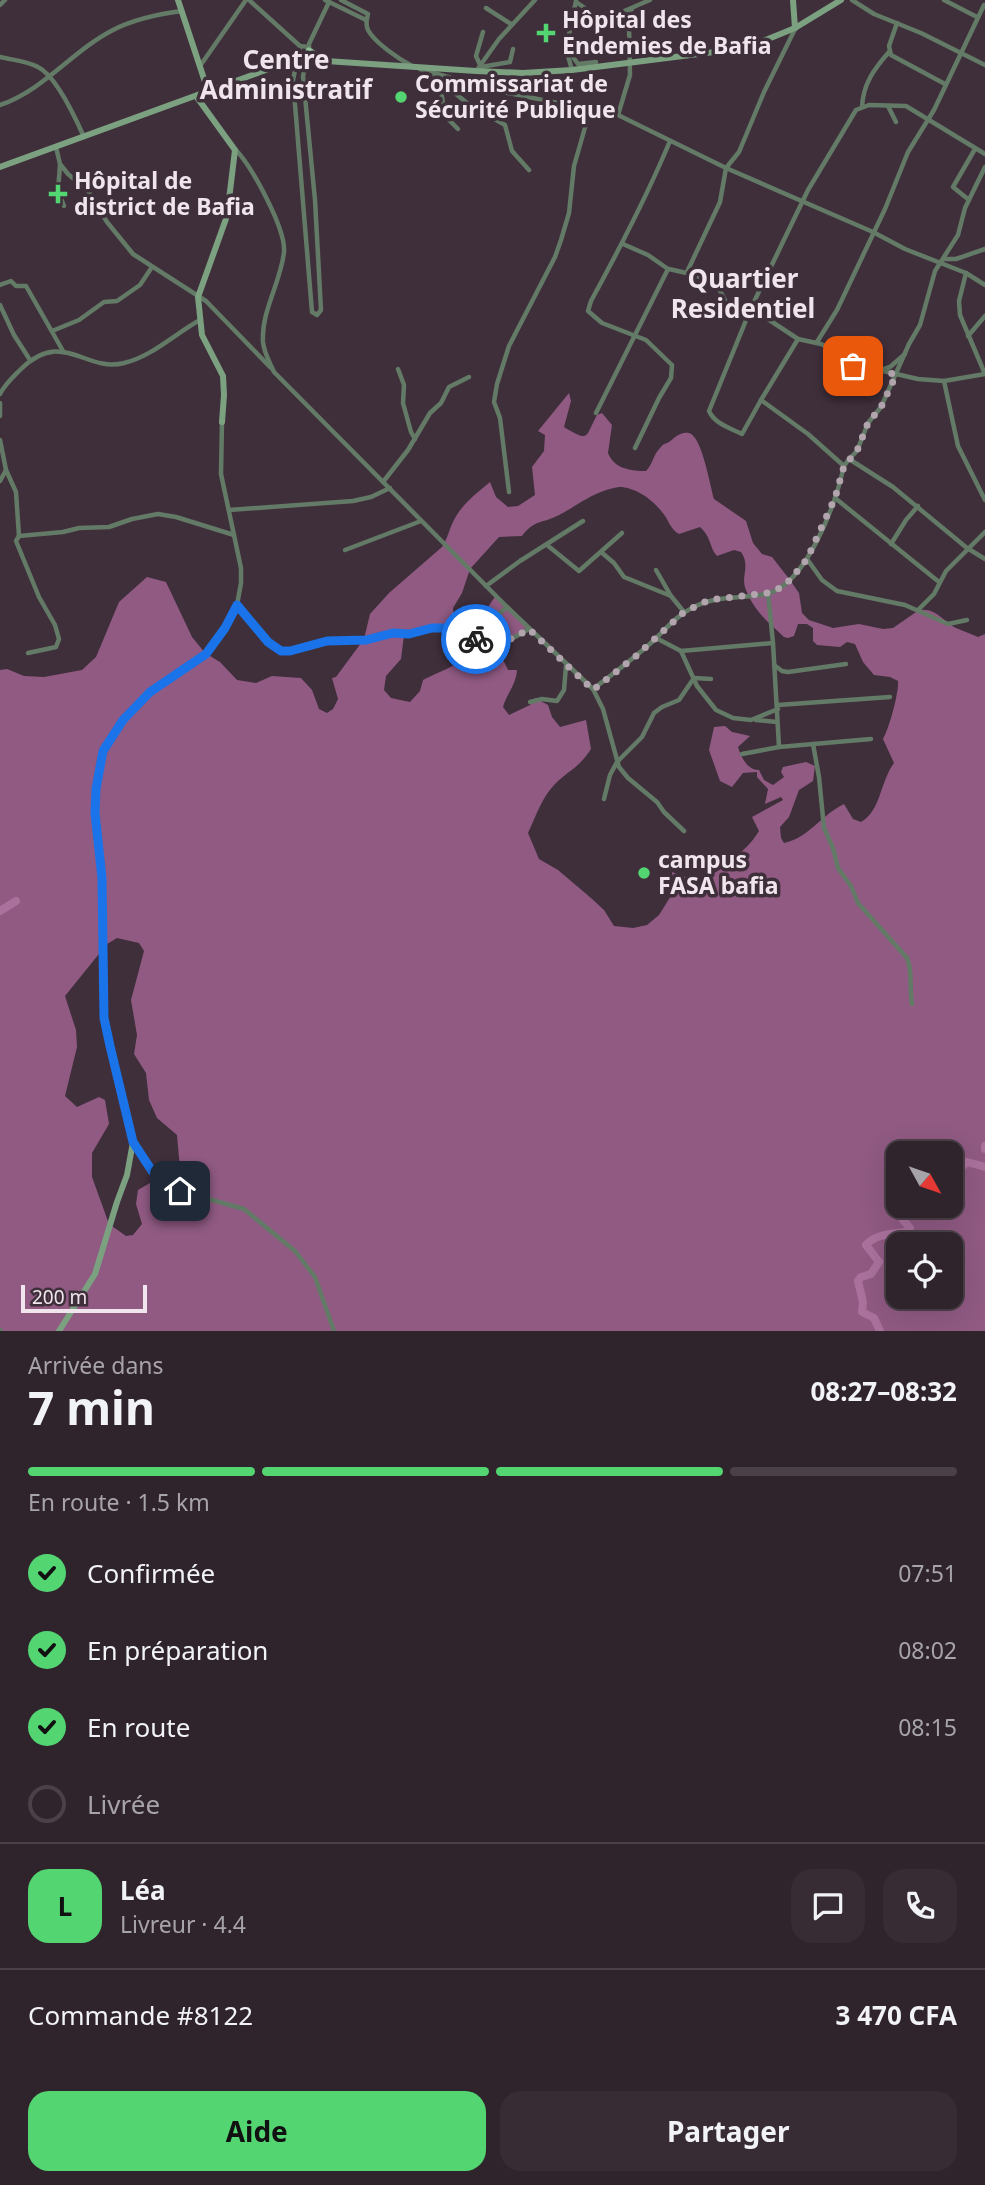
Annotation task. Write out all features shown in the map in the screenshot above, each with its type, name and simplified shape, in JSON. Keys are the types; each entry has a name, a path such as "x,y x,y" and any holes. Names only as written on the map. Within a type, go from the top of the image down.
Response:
{"main road":[{"path":"178,0 208,91"},
{"path":"793,0 795,28"},
{"path":"0,167 308,53 324,60 523,73 572,70 746,48 795,28 837,1"},
{"path":"196,96 235,150 233,181 225,224 198,297 205,342 223,376 222,422"},
{"path":"59,1331 95,1274 131,1164 133,1142"}],"street":[{"path":"0,5 5,0"},
{"path":"200,66 248,0 308,53"},
{"path":"572,70 566,49 576,1 594,14 615,15 650,0"},
{"path":"852,0 874,14 985,65"},
{"path":"944,0 977,18"},
{"path":"817,342 837,310 886,209 908,152 929,118 984,6 978,0"},
{"path":"300,46 293,80 308,286 312,312 317,315 321,310 315,200 303,76 308,53 330,1 366,20"},
{"path":"344,1 368,13 368,29 374,37 410,65 432,74 493,90 618,115 803,203 966,273 985,285"},
{"path":"478,69 531,1"},
{"path":"486,8 511,24"},
{"path":"618,115 630,75 631,62 629,26 619,24 632,9"},
{"path":"0,105 28,93 71,58 112,30 152,16 182,11"},
{"path":"862,107 862,95 867,81 889,52 897,23"},
{"path":"687,272 720,202 726,168 739,152 795,28"},
{"path":"478,69 476,56 484,32"},
{"path":"478,69 510,62 513,49"},
{"path":"566,49 578,64 596,62"},
{"path":"889,52 895,58 946,84"},
{"path":"0,57 39,67 50,77 85,137"},
{"path":"432,74 467,103 505,125 508,128 511,148 529,170"},
{"path":"440,83 445,116 458,129"},
{"path":"798,339 742,434 710,415 709,411 723,374 750,310 817,173 856,110 878,104 906,106 985,154"},
{"path":"887,105 896,122"},
{"path":"509,492 500,418 494,402 497,384 509,346 561,240 569,213 574,166 590,110"},
{"path":"635,448 673,369 651,344 636,335 628,335 602,324 588,311 591,300 623,244 670,141"},
{"path":"56,147 60,164 58,191 64,206"},
{"path":"969,200 953,187 975,149"},
{"path":"235,150 243,159 271,209 283,237 284,253 269,306 263,341 274,372"},
{"path":"60,164 88,191 107,222 133,254 211,306 421,521 593,690 603,709 617,762 628,778 657,802 684,831"},
{"path":"593,690 684,612 709,600 768,593 778,589 790,580 807,559 835,498 844,466 859,446 868,423 881,407 920,325 940,261 958,235 969,200 985,167"},
{"path":"623,244 648,255 668,269 687,272 717,285 726,302 750,310 798,339 817,342 847,359 896,375 944,381 985,374 959,309 966,273"},
{"path":"940,261 956,259 985,249"},
{"path":"52,331 79,320 103,303 119,299 140,285 152,267"},
{"path":"596,413 668,269"},
{"path":"0,285 11,281 16,286 26,286 63,351"},
{"path":"0,305 30,360"},
{"path":"968,336 985,316"},
{"path":"0,394 30,360 43,354 63,351 106,363 120,364 145,354 200,320"},
{"path":"628,335 630,344"},
{"path":"881,370 890,367 906,354"},
{"path":"847,359 864,380"},
{"path":"398,369 404,385 403,403 415,439"},
{"path":"383,482 415,439 430,413 442,403 449,387 469,377"},
{"path":"944,381 958,446 985,500"},
{"path":"761,400 808,434 844,466"},
{"path":"0,403 0,416"},
{"path":"222,422 221,474 241,575 237,605 225,628 206,654 150,692 130,712 103,751 97,776 95,813 102,878 104,1018 133,1142 152,1171 180,1191 244,1209 295,1251 315,1277 334,1331"},
{"path":"0,440 6,470 16,492 19,536 16,541 23,563 55,625 59,639 56,647 28,653"},
{"path":"849,459 893,487 967,548 985,559"},
{"path":"0,481 6,470"},
{"path":"229,510 353,501 372,497 390,488"},
{"path":"835,498 939,582"},
{"path":"891,544 918,506"},
{"path":"19,536 110,527 158,514 234,535"},
{"path":"345,550 421,521"},
{"path":"486,586 583,521"},
{"path":"918,610 934,594 939,582 967,548 985,532"},
{"path":"547,545 579,571 622,533"},
{"path":"600,552 614,563 624,577 671,596"},
{"path":"807,559 822,580 837,591 905,605 948,624 967,620"},
{"path":"656,570 684,612"},
{"path":"768,593 774,642 779,747"},
{"path":"237,605 268,642 281,651 327,641 366,640 432,628 474,629 486,624 507,607"},
{"path":"464,629 482,644 490,646 529,629"},
{"path":"656,638 681,651 774,642"},
{"path":"681,651 700,692 716,710 733,718 777,722"},
{"path":"774,665 788,672 846,664"},
{"path":"530,702 542,699 557,701 564,690 566,666"},
{"path":"694,678 710,679"},
{"path":"604,799 610,775 617,762 642,737 654,713 679,699 694,678"},
{"path":"751,720 778,707 890,697"},
{"path":"742,754 779,747 871,739"},
{"path":"813,744 824,828 838,868 851,886 858,903 907,958 912,1004"}],"shaded area":[{"path":"569,393 571,401 564,427 578,435 586,435 597,415 602,413 612,425 608,453 614,463 624,468 646,471 662,445 680,434 689,433 694,436 702,452 714,499 746,521 753,543 762,554 772,557 799,593 802,613 809,620 833,628 859,624 883,629 893,628 919,610 925,610 978,637 985,634 985,1331 0,1331 0,670 7,669 24,676 44,677 82,670 96,657 119,602 147,577 166,582 192,637 205,653 220,662 237,680 256,683 272,676 301,678 312,690 319,709 327,713 333,709 338,699 332,678 336,677 364,639 370,614 389,593 442,547 457,514 465,504 490,482 496,497 508,507 518,506 535,495 532,467 544,451 545,435 538,431","holes":["619,487 631,489 648,498 679,534 700,527 717,556 734,550 741,552 745,562 744,585 753,604 784,637 794,636 798,624 807,624 813,628 813,641 817,645 840,647 847,642 855,644 863,662 874,675 898,681 893,711 883,739 894,763 873,811 861,822 853,819 844,804 801,836 784,843 780,827 789,817 799,790 813,781 815,766 806,762 783,767 781,772 784,777 773,785 764,780 759,770 748,765 741,755 738,747 750,736 732,732 725,726 714,727 709,750 720,781 732,787 743,773 757,772 757,777 768,789 765,804 781,797 783,800 752,817 759,831 753,839 740,853 702,883 672,872 674,891 659,915 647,925 633,928 614,926 604,910 591,898 558,870 539,859 528,833 550,789 578,765 591,749 586,720 560,727 552,717 548,705 535,698 530,705 509,715 503,707 517,670 508,670 496,645 530,629 496,596 469,630 454,617 453,608 462,593 470,569 499,537 522,536 535,524 559,515 594,495","432,627 462,629 471,637 466,654 454,665 423,680 420,691 410,702 391,698 384,690 386,676 401,659 404,635","117,938 139,943 144,951 131,1000 137,1035 134,1054 146,1073 149,1100 157,1118 177,1135 180,1169 171,1181 150,1183 138,1190 136,1204 142,1224 133,1235 126,1236 109,1224 92,1177 92,1153 109,1124 105,1100 99,1097 77,1107 65,1096 77,1047 76,1030 65,996 107,944"]}],"waterway":[{"path":"0,911 16,901"},
{"path":"963,1166 967,1162 985,1167"},
{"path":"880,1331 874,1318 862,1312 863,1302 858,1281 871,1274 879,1262 866,1245 879,1237 907,1232 910,1228 902,1218"}],"way so far":[{"path":"476,639 485,646 496,645 529,629 593,690 636,656 684,612 709,600 768,593 778,589 790,580 807,559 835,498 844,466 857,451 868,423 886,399 896,375 847,359 853,366"}],"place":[{"name":"Hôpital des Endemies de Bafia","path":"546,33"},
{"name":"Commissariat de Sécurité Publique","path":"401,97"},
{"name":"Hôpital de district de Bafia","path":"58,194"},
{"name":"campus FASA bafia","path":"644,873"}],"district":[{"name":"Centre Administratif","path":"286,75"},
{"name":"Quartier Residentiel","path":"743,294"}],"route":[{"path":"180,1191 152,1171 133,1142 104,1018 105,956 100,904 102,878 95,813 97,776 103,751 123,720 150,692 206,654 225,628 237,605 268,642 281,651 327,641 366,640 393,633 404,635 439,627 461,628 476,639"}]}
